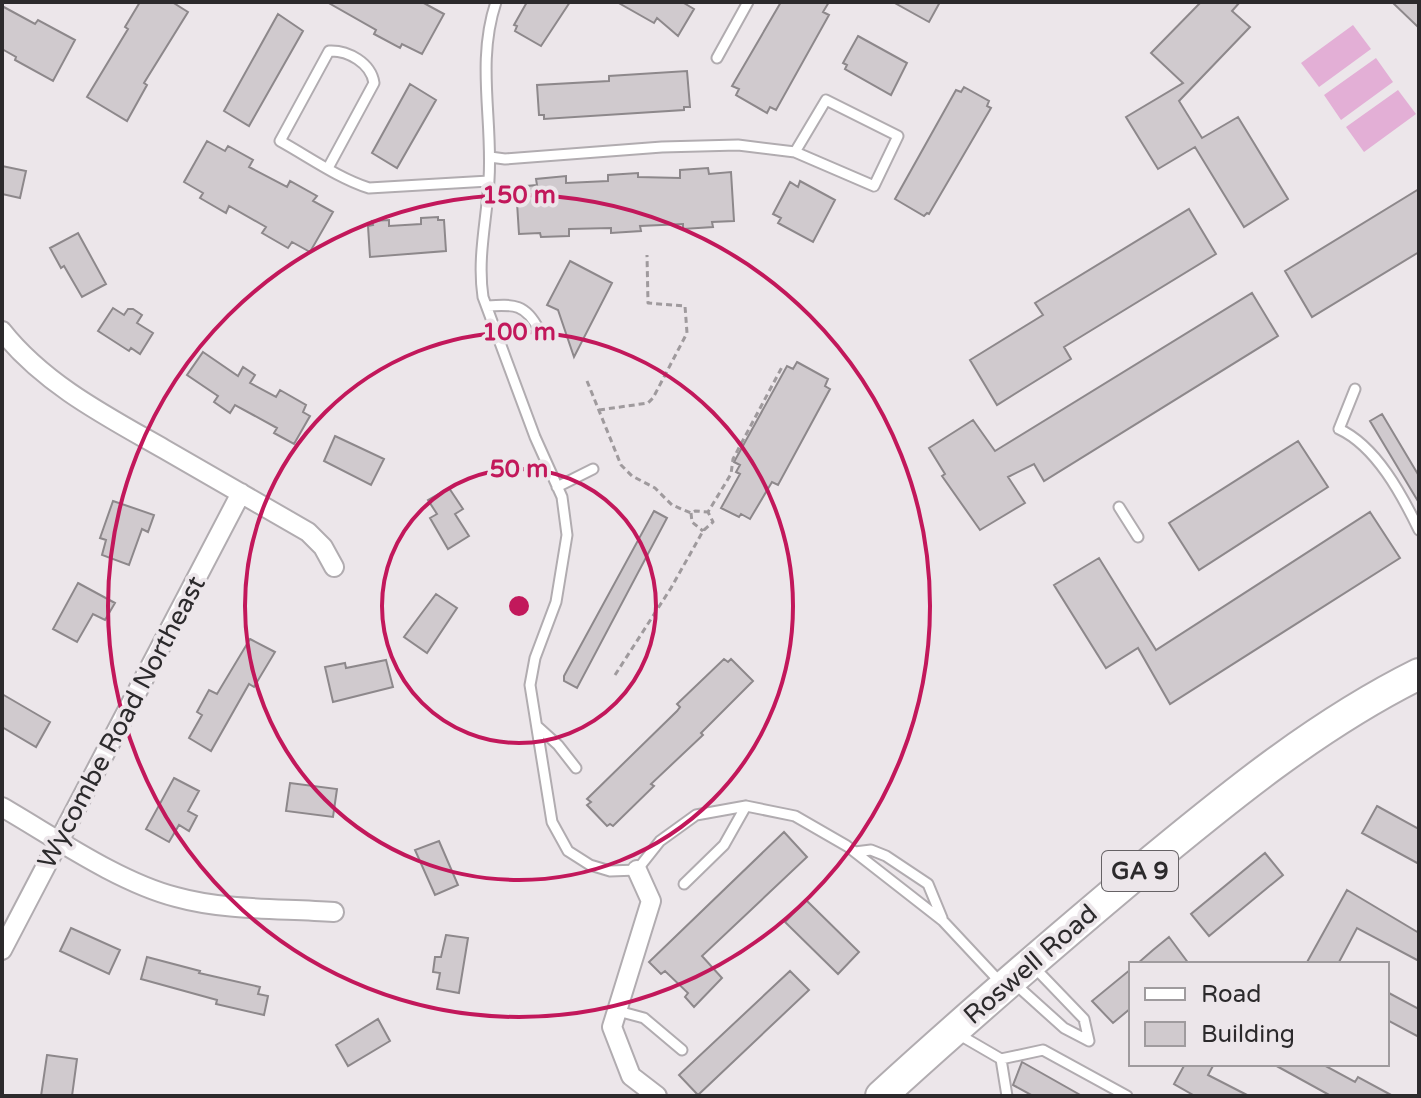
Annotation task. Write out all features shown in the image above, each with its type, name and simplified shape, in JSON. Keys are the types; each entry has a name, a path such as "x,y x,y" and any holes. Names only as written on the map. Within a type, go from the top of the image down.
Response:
{"main road":[{"name":"Roswell Road","path":"881,1096 1015,977 1232,794 1338,721 1419,674"}],"street":[{"path":"2,331 62,388 308,532 323,547 334,567"},
{"name":"Wycombe Road Northeast","path":"2,950 241,493"},
{"path":"2,807 135,883 176,897 212,904 334,912"},
{"path":"637,870 651,901 612,1027 631,1076 657,1096"}],"lane":[{"path":"484,2 495,5 487,41 486,106 490,157 480,278 487,306 535,437 562,497 567,535 556,602 535,658 530,685 552,822 568,851 590,865 610,871 637,870 660,841 696,815 746,806 795,816 855,852 1015,977 1084,1019 1089,1041 1064,1028 1015,977"},
{"path":"717,58 744,3"},
{"path":"328,168 374,83 367,65 337,50 329,51 280,141 353,183 369,188 489,181"},
{"path":"490,157 505,159 662,147 738,145 795,152 874,186 898,136 826,100 795,152"},
{"path":"487,306 511,304 523,309 533,318 539,330"},
{"path":"1355,389 1339,429 1353,437 1394,480 1419,530"},
{"path":"557,487 593,469"},
{"path":"1119,507 1138,537"},
{"path":"537,726 558,745 576,768"},
{"path":"684,884 724,845 746,806"},
{"path":"855,852 871,850 904,866 928,884 943,921"},
{"path":"893,881 904,866"},
{"path":"618,1011 644,1018 682,1050"},
{"path":"953,1031 1001,1059 1043,1050 1127,1096"},
{"path":"1001,1059 1007,1096"}],"path":[{"path":"599,410 648,403 687,333 685,306 648,303 647,255"},
{"path":"708,512 731,474 733,459 782,367"},
{"path":"587,381 621,465 632,476 655,488 672,505 691,513 708,512"},
{"path":"615,675 671,588 703,531 713,522 708,512"},
{"path":"691,513 692,522 703,531"}],"shaded area":[{"path":"1353,25 1371,49 1319,87 1301,63"},
{"path":"1376,58 1393,82 1341,120 1324,95"},
{"path":"1398,90 1416,114 1364,152 1346,127"}],"building":[{"path":"140,2 172,2 188,12 144,83 147,85 127,121 87,97 128,29 125,27"},
{"path":"327,2 422,2 444,14 422,54 402,44 400,48 374,34 376,30"},
{"path":"527,2 570,2 541,46 515,31 517,26 514,25"},
{"path":"617,2 682,2 694,9 678,36 657,18 654,23"},
{"path":"781,2 829,2 823,12 829,15 776,110 770,107 767,113 736,95 739,89 732,86"},
{"path":"893,2 940,2 929,22"},
{"path":"1201,2 1240,2 1232,11 1250,27 1179,101 1202,138 1238,117 1288,199 1244,227 1195,147 1158,169 1126,117 1183,83 1151,53"},
{"path":"1392,2 1419,2 1419,28"},
{"path":"2,6 35,24 38,20 75,40 53,81 15,60 16,57 2,49"},
{"path":"278,14 303,31 249,126 224,111"},
{"path":"858,36 907,63 891,95 845,69 847,65 843,63"},
{"path":"687,71 690,107 684,107 684,110 544,119 544,115 539,115 537,85 609,81 609,76"},
{"path":"410,84 436,100 397,168 372,153"},
{"path":"964,87 989,101 987,106 991,108 929,214 924,216 895,199 956,90 961,92"},
{"path":"207,141 225,151 228,146 253,160 249,167 287,187 290,181 317,196 313,201 333,212 310,252 292,242 288,248 262,233 266,227 229,206 226,213 200,198 203,193 184,182"},
{"path":"2,166 26,171 20,198 2,194"},
{"path":"708,168 709,174 731,172 734,221 712,222 713,227 683,229 683,224 640,226 641,231 611,233 611,228 569,229 569,236 519,234 516,187 537,185 536,179 566,176 566,183 608,181 608,175 638,173 638,177 680,178 680,170"},
{"path":"800,181 835,200 813,242 778,223 781,218 773,214 790,182 798,187"},
{"path":"1419,189 1419,252 1312,317 1285,271"},
{"path":"1189,209 1216,254 1064,347 1071,359 997,405 970,360 1043,315 1035,303"},
{"path":"438,217 438,220 444,220 446,251 370,257 368,226 373,225 372,221 389,220 389,226 421,224 421,218"},
{"path":"78,233 106,284 82,297 50,248"},
{"path":"570,261 612,283 574,357 558,310 547,305"},
{"path":"1252,293 1278,336 1044,481 1034,464 1008,477 1025,503 980,530 942,476 945,474 929,448 973,420 995,451"},
{"path":"113,308 124,315 128,309 133,309 142,315 137,323 153,333 140,354 131,348 129,351 98,331"},
{"path":"203,352 238,376 243,367 255,375 250,383 276,397 280,390 306,405 303,412 310,416 294,444 274,433 277,428 235,405 230,413 214,402 218,396 187,375"},
{"path":"797,362 828,379 825,386 830,389 778,485 772,482 750,519 741,514 739,517 721,508 740,474 736,472 740,465 734,462 787,366 793,369"},
{"path":"1382,414 1419,476 1419,503 1370,421"},
{"path":"335,436 384,459 371,485 324,461"},
{"path":"1298,441 1328,487 1199,570 1169,523"},
{"path":"449,488 463,509 455,514 469,536 448,549 430,518 437,514 428,500"},
{"path":"113,501 154,515 148,532 142,529 129,565 102,555 106,540 100,538"},
{"path":"654,511 667,518 577,688 564,681 564,676"},
{"path":"1370,512 1400,558 1170,704 1138,648 1106,668 1054,585 1099,558 1156,650"},
{"path":"78,583 115,603 105,620 93,614 77,642 53,629"},
{"path":"436,594 457,608 427,653 404,637"},
{"path":"250,639 275,652 254,687 249,684 211,751 189,738 202,715 197,712 209,690 217,694"},
{"path":"724,659 728,662 731,659 753,681 701,733 703,735 651,784 654,786 613,826 607,826 587,805 591,802 587,799 677,711 680,707 677,704"},
{"path":"386,660 393,687 333,702 325,667 345,663 346,668"},
{"path":"2,694 50,722 36,747 2,727"},
{"path":"174,778 199,791 188,811 197,816 189,831 179,825 169,842 146,829"},
{"path":"290,783 337,789 333,817 286,811"},
{"path":"1377,806 1419,829 1419,864 1362,833"},
{"path":"784,832 807,857 702,956 722,978 694,1007 685,997 688,993 665,971 661,974 649,962"},
{"path":"439,841 458,885 435,895 415,850"},
{"path":"1265,853 1283,875 1209,936 1191,914"},
{"path":"1347,890 1419,933 1419,961 1357,928 1339,962 1307,962"},
{"path":"806,900 859,952 838,974 785,922"},
{"path":"71,928 120,950 109,974 60,951"},
{"path":"446,935 468,938 459,993 437,989 440,973 433,972 435,957 441,957"},
{"path":"1169,937 1188,962 1139,962"},
{"path":"147,957 260,987 258,994 268,996 264,1015 216,1004 217,1000 141,979"},
{"path":"790,971 809,990 698,1095 679,1075"},
{"path":"1129,971 1129,1010 1113,1023 1092,1001"},
{"path":"1389,993 1419,1009 1419,1037 1389,1021"},
{"path":"378,1019 390,1041 348,1066 336,1045"},
{"path":"47,1055 77,1059 72,1096 41,1096"},
{"path":"1022,1062 1082,1096 1033,1096 1013,1085"},
{"path":"1184,1066 1213,1066 1208,1075 1249,1096 1195,1096 1174,1084"},
{"path":"1277,1066 1326,1066 1355,1082 1358,1077 1393,1096 1331,1096"}]}
